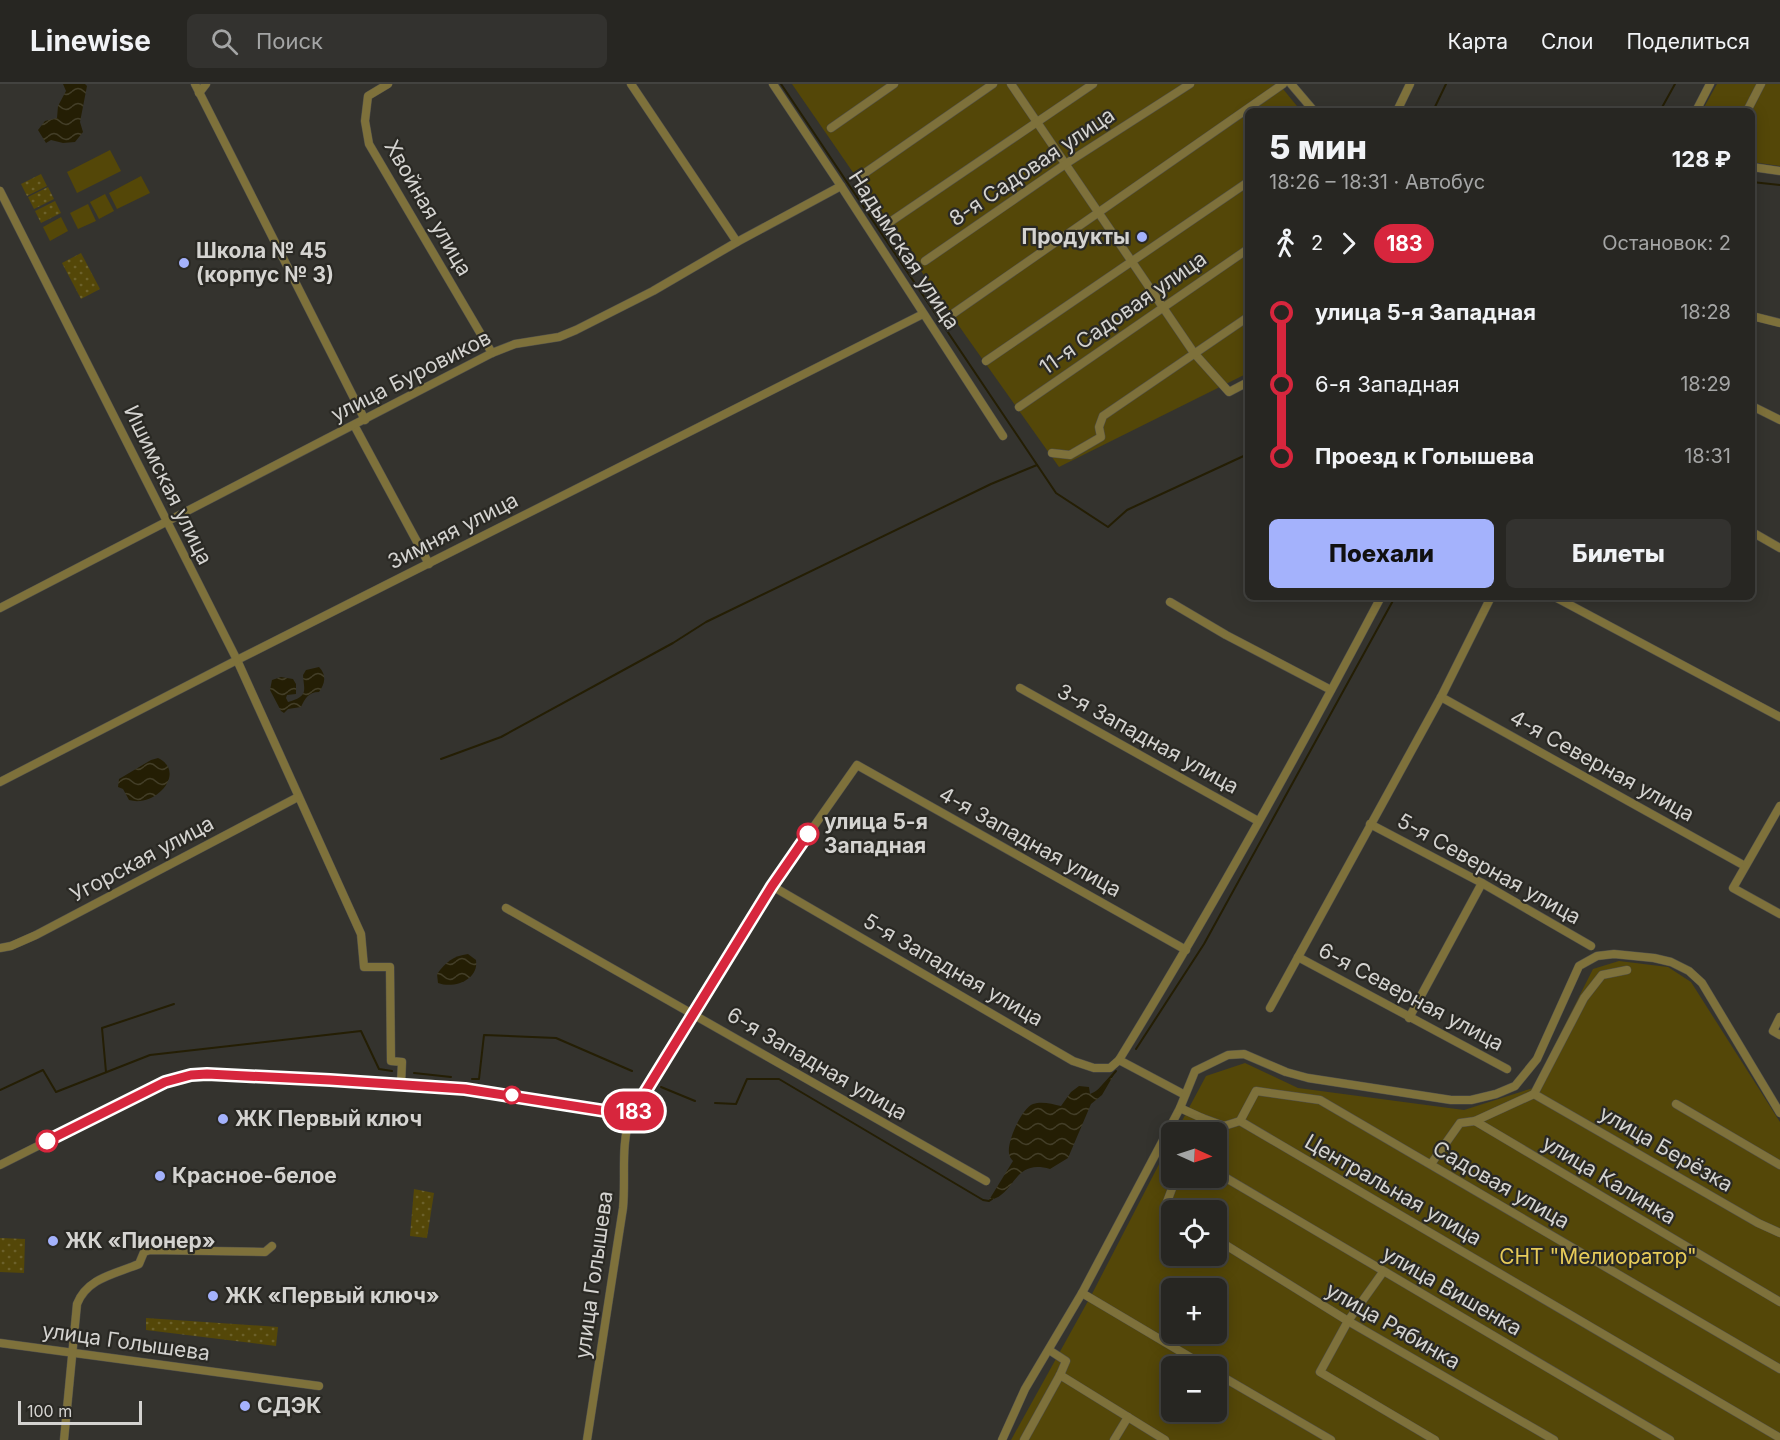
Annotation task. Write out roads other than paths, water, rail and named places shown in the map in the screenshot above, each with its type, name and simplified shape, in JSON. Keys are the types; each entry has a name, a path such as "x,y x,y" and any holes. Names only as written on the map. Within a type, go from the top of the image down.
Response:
{"street":[{"path":"195,84 365,420"},
{"path":"199,93 206,84"},
{"name":"Хвойная улица","path":"388,84 368,96 365,120 369,144 492,353"},
{"path":"631,84 737,242"},
{"name":"Надымская улица","path":"773,84 1003,436"},
{"path":"831,128 894,84"},
{"path":"862,175 993,84"},
{"path":"1011,84 1194,353 1229,392 1245,384"},
{"path":"890,222 1093,84"},
{"name":"8-я Садовая улица","path":"925,261 1066,163 1190,84"},
{"path":"1249,108 1283,84"},
{"path":"1292,84 1312,108"},
{"path":"1398,108 1410,84"},
{"path":"1698,108 1710,84"},
{"path":"1749,108 1761,84"},
{"path":"954,313 1245,111"},
{"path":"1755,167 1780,171"},
{"path":"986,361 1245,184"},
{"name":"улица Буровиков","path":"0,608 492,353 514,344 559,337 576,330 653,291 737,242 841,186"},
{"name":"Ишимская улица","path":"0,191 237,660 361,934 364,967 390,966 391,1061 402,1062 401,1084"},
{"name":"11-я Садовая улица","path":"1019,407 1245,251"},
{"name":"Зимняя улица","path":"0,782 923,314"},
{"path":"1755,317 1780,323"},
{"path":"1052,453 1070,455 1101,437 1099,427 1103,416 1245,319"},
{"path":"1755,408 1780,420"},
{"path":"354,425 429,564"},
{"path":"1755,534 1780,548"},
{"path":"1185,1095 1119,1060 1186,950 1332,690 1379,600"},
{"path":"1270,1008 1441,697 1490,600"},
{"path":"1561,600 1780,717"},
{"path":"1170,602 1226,635 1332,690"},
{"name":"3-я Западная улица","path":"1020,688 1258,821"},
{"name":"4-я Северная улица","path":"1441,697 1745,866"},
{"name":"улица Голышева","path":"587,1440 623,1208 626,1182 625,1132 631,1115 772,886 857,765"},
{"name":"4-я Западная улица","path":"857,765 1186,950"},
{"name":"Угорская улица","path":"0,948 11,946 36,935 298,797"},
{"path":"1780,806 1733,888 1780,914"},
{"name":"5-я Северная улица","path":"1370,824 1482,883 1591,946"},
{"path":"1409,1018 1482,883"},
{"name":"5-я Западная улица","path":"772,886 1073,1061 1094,1068 1110,1068 1119,1060"},
{"name":"6-я Западная улица","path":"506,908 986,1181"},
{"path":"1002,1440 1025,1389 1082,1293 1180,1108 1196,1071 1228,1055 1244,1054 1286,1072 1308,1078 1447,1100 1471,1100 1496,1094 1515,1086 1537,1059 1579,966 1597,956 1614,954 1671,962 1689,972 1702,983 1780,1113"},
{"name":"6-я Северная улица","path":"1298,957 1507,1069"},
{"path":"1431,1164 1460,1123 1475,1122 1534,1094 1584,998 1602,975 1628,970"},
{"path":"1780,1017 1773,1031 1780,1035"},
{"path":"0,1165 165,1082 191,1075 222,1074 401,1084 499,1093 631,1115"},
{"name":"Садовая улица","path":"1240,1121 1256,1091 1320,1100 1780,1369"},
{"name":"улица Берёзка","path":"1534,1094 1758,1223 1780,1233"},
{"name":"улица Берёзка","path":"1676,1104 1780,1165"},
{"path":"1180,1108 1224,1126 1240,1121"},
{"path":"1200,1122 1202,1118"},
{"name":"Центральная улица","path":"1240,1121 1780,1438"},
{"name":"улица Калинка","path":"1475,1122 1780,1302"},
{"name":"улица Вишенка","path":"1227,1179 1670,1440"},
{"path":"64,1440 77,1304 89,1284 139,1264 144,1252 150,1250 265,1252 272,1246"},
{"name":"улица Рябинка","path":"1227,1246 1348,1321 1554,1440"},
{"path":"1383,1272 1348,1321 1320,1372 1435,1440"},
{"path":"1082,1293 1188,1356"},
{"name":"улица Голышева","path":"0,1343 319,1386"},
{"path":"1024,1440 1066,1361 1048,1350"},
{"path":"1060,1375 1166,1440"},
{"path":"1227,1379 1331,1440"},
{"path":"1114,1440 1128,1417"}],"water":[{"path":"63,84 85,84 87,86 80,122 83,132 75,142 63,143 51,140 46,143 38,130 45,121 57,118 58,106 66,91"},
{"path":"319,667 324,680 319,692 310,695 301,707 288,709 284,713 281,711 270,690 272,680 281,677 293,679 296,684 296,694 287,695 288,702 299,698 304,692 303,675 306,670"},
{"path":"158,758 166,764 170,772 169,780 158,794 149,799 129,800 123,789 118,787 119,779"},
{"path":"468,954 476,960 474,973 470,978 458,984 438,983 437,974 450,960"},
{"path":"1116,1071 1102,1095 1091,1104 1068,1158 1050,1169 1038,1167 1028,1169 1021,1173 1005,1192 989,1200 1013,1161 1009,1154 1010,1141 1024,1112 1033,1104 1047,1103 1061,1106 1071,1092 1079,1086 1089,1087 1090,1094 1101,1087"}],"waterway":[{"path":"781,84 1056,493 1108,527 1127,510 1245,455"},
{"path":"1434,108 1446,84"},
{"path":"1662,108 1675,84"},
{"path":"1755,182 1780,185"},
{"path":"441,759 501,737 673,643 706,622 991,484 1037,465"},
{"path":"1136,1049 1204,944 1393,600"},
{"path":"106,1072 102,1028 174,1004"},
{"path":"0,1090 43,1070 56,1092 150,1055 361,1031 379,1069 392,1071"},
{"path":"472,1079 479,1079 484,1035 556,1038 632,1071"},
{"path":"1098,1091 1116,1071"},
{"path":"414,1073 451,1077"},
{"path":"715,1103 736,1104 747,1079 779,1079 983,1200 992,1199"},
{"path":"661,1087 695,1101"}],"place":[{"name":"Продукты","path":"1142,237"},
{"name":"Школа № 45 (корпус № 3)","path":"184,263"},
{"name":"улица 5-я Западная","path":"808,834"},
{"name":"ЖК Первый ключ","path":"223,1119"},
{"name":"Красное-белое","path":"160,1176"},
{"name":"ЖК «Пионер»","path":"53,1241"},
{"name":"ЖК «Первый ключ»","path":"213,1296"},
{"name":"СДЭК","path":"245,1406"}],"park label":[{"name":"СНТ \"Мелиоратор\"","path":"1598,1257"}]}
